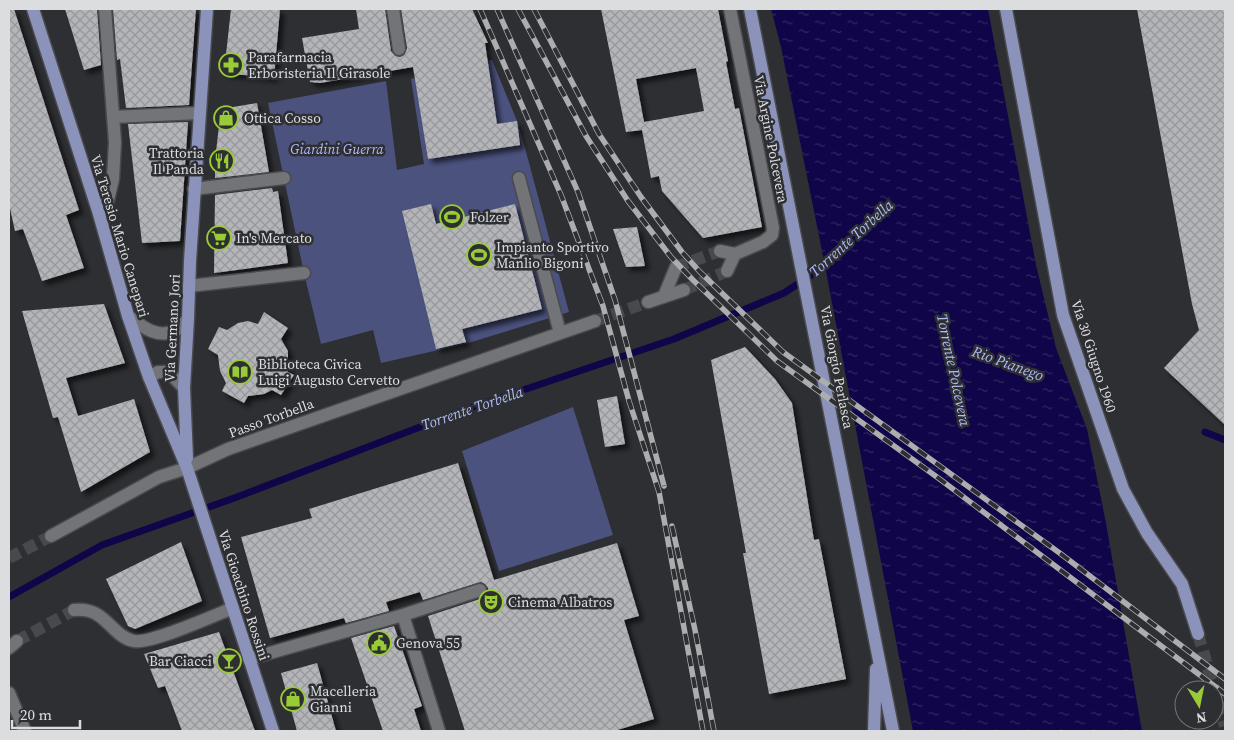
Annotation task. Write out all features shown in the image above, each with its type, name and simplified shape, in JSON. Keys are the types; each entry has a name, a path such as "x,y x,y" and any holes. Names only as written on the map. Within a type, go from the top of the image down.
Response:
{"main road":[{"name":"Via Teresio Mario Canepari","path":"33,9 100,214 128,316 149,377 188,472"},
{"name":"Via Germano Jori","path":"188,472 184,388 194,189 207,9"},
{"name":"Via Giorgio Perlasca","path":"750,9 893,731"},
{"name":"Via 30 Giugno 1960","path":"1006,9 1063,315 1123,490 1147,533 1182,584 1198,634"},
{"name":"Via Gioachino Rossini","path":"188,472 273,731"},
{"path":"874,731 876,644"}],"street":[{"path":"100,214 108,200 113,180 115,142 105,9"},
{"path":"393,9 399,49"},
{"name":"Via Argine Polcevera","path":"730,9 773,228 772,235 764,242 735,254"},
{"path":"113,117 199,113"},
{"path":"194,189 284,178"},
{"path":"519,178 560,333"},
{"path":"720,251 735,254 727,271"},
{"path":"664,296 676,267"},
{"path":"189,286 304,273"},
{"path":"648,302 684,290"},
{"path":"128,316 146,330 159,333 175,330 188,319"},
{"name":"Passo Torbella","path":"51,536 159,476 188,472 228,449 595,320"},
{"path":"149,377 158,372 169,372 184,388"},
{"path":"249,659 403,615 480,590"},
{"path":"74,610 84,609 95,612 126,638 139,641 154,639 232,608"},
{"path":"403,615 439,731"},
{"path":"9,693 24,731"}],"green space":[{"name":"Giardini Guerra","path":"492,60 517,121 569,312 465,344 381,363 373,330 321,344 268,103 386,81 397,170 424,164 411,79"},
{"path":"573,407 613,535 499,571 462,451"}],"water":[{"name":"Torrente Polcevera","path":"771,9 988,9 1036,265 1056,348 1087,429 1106,523 1142,731 913,731 825,266 781,47"}],"building":[{"path":"9,9 14,9 79,210 66,215 84,268 42,281 23,229 15,231 9,204"},
{"path":"65,9 97,9 101,65 84,70"},
{"path":"113,9 196,9 189,105 126,108 120,59 117,60"},
{"path":"231,9 280,9 274,78 224,73"},
{"path":"356,9 385,9 391,51 400,57 404,55 407,48 401,9 472,9 488,43 485,43 497,124 517,121 520,145 428,159 413,67 320,83 310,82 302,38 359,29"},
{"path":"601,9 718,9 735,109 739,108 762,227 703,238 662,191 659,176 651,178 642,130 626,132","holes":["696,68 704,111 644,122 636,79"]},
{"path":"1137,9 1225,9 1225,425 1164,368 1199,330 1192,304"},
{"path":"257,103 269,172 215,178 215,160 221,109"},
{"path":"188,122 180,241 142,243 128,124"},
{"path":"272,188 273,192 278,191 288,263 214,273 215,195"},
{"path":"431,204 436,224 515,204 542,309 462,329 466,342 436,349 402,211"},
{"path":"637,227 645,266 626,267 613,229"},
{"path":"104,304 125,363 66,378 78,416 134,399 150,452 81,492 58,417 53,418 22,311"},
{"path":"264,312 288,328 281,339 288,351 288,372 294,375 281,395 272,390 264,394 248,396 244,403 222,391 226,383 220,371 218,355 208,349 219,327 227,330 238,323 248,321 258,324"},
{"path":"745,347 775,379 792,403 814,540 819,539 846,679 769,694 711,360"},
{"path":"617,396 625,444 605,447 597,400"},
{"path":"458,463 494,580 617,543 639,616 624,620 654,719 614,731 465,731 428,616 483,598 488,592 488,588 481,582 423,600 420,592 386,602 389,611 346,623 344,618 270,638 241,537 312,518 309,509"},
{"path":"181,542 202,601 135,629 128,626 106,579"},
{"path":"394,626 422,706 414,709 421,731 383,731 351,638"},
{"path":"219,632 255,731 182,731 165,686 158,688 144,654"},
{"path":"317,663 336,731 297,731 281,673"}],"waterway":[{"name":"Torrente Torbella","path":"9,597 102,545 237,497 467,409 674,339 784,293 831,260"},
{"name":"Rio Pianego","path":"1205,432 1225,440"}],"tunnel":[{"path":"676,267 720,251"},
{"path":"684,290 727,271"},
{"path":"595,321 648,302"},
{"path":"9,558 51,536"},
{"path":"17,641 74,610"},
{"path":"1198,634 1225,726"}],"railway":[{"path":"480,9 561,195 603,306 629,401 659,492 703,731"},
{"path":"497,9 578,192 615,300 664,486"},
{"path":"518,9 586,136 628,201 671,257 692,279 777,361 941,480 1225,694"},
{"path":"534,9 599,134 641,197 682,252 700,272 783,352 1061,554 1225,679"},
{"path":"672,526 695,630 714,731"}],"place":[{"name":"Parafarmacia Erboristeria Il Girasole","path":"231,65"},
{"name":"Ottica Cosso","path":"226,118"},
{"name":"Trattoria Il Panda","path":"222,161"},
{"name":"Folzer","path":"452,217"},
{"name":"In's Mercato","path":"219,238"},
{"name":"Impianto Sportivo Manlio Bigoni","path":"479,255"},
{"name":"Biblioteca Civica Luigi Augusto Cervetto","path":"240,372"},
{"name":"Cinema Albatros","path":"491,602"},
{"name":"Genova 55","path":"379,643"},
{"name":"Bar Ciacci","path":"229,661"},
{"name":"Macelleria Gianni","path":"293,699"}]}
